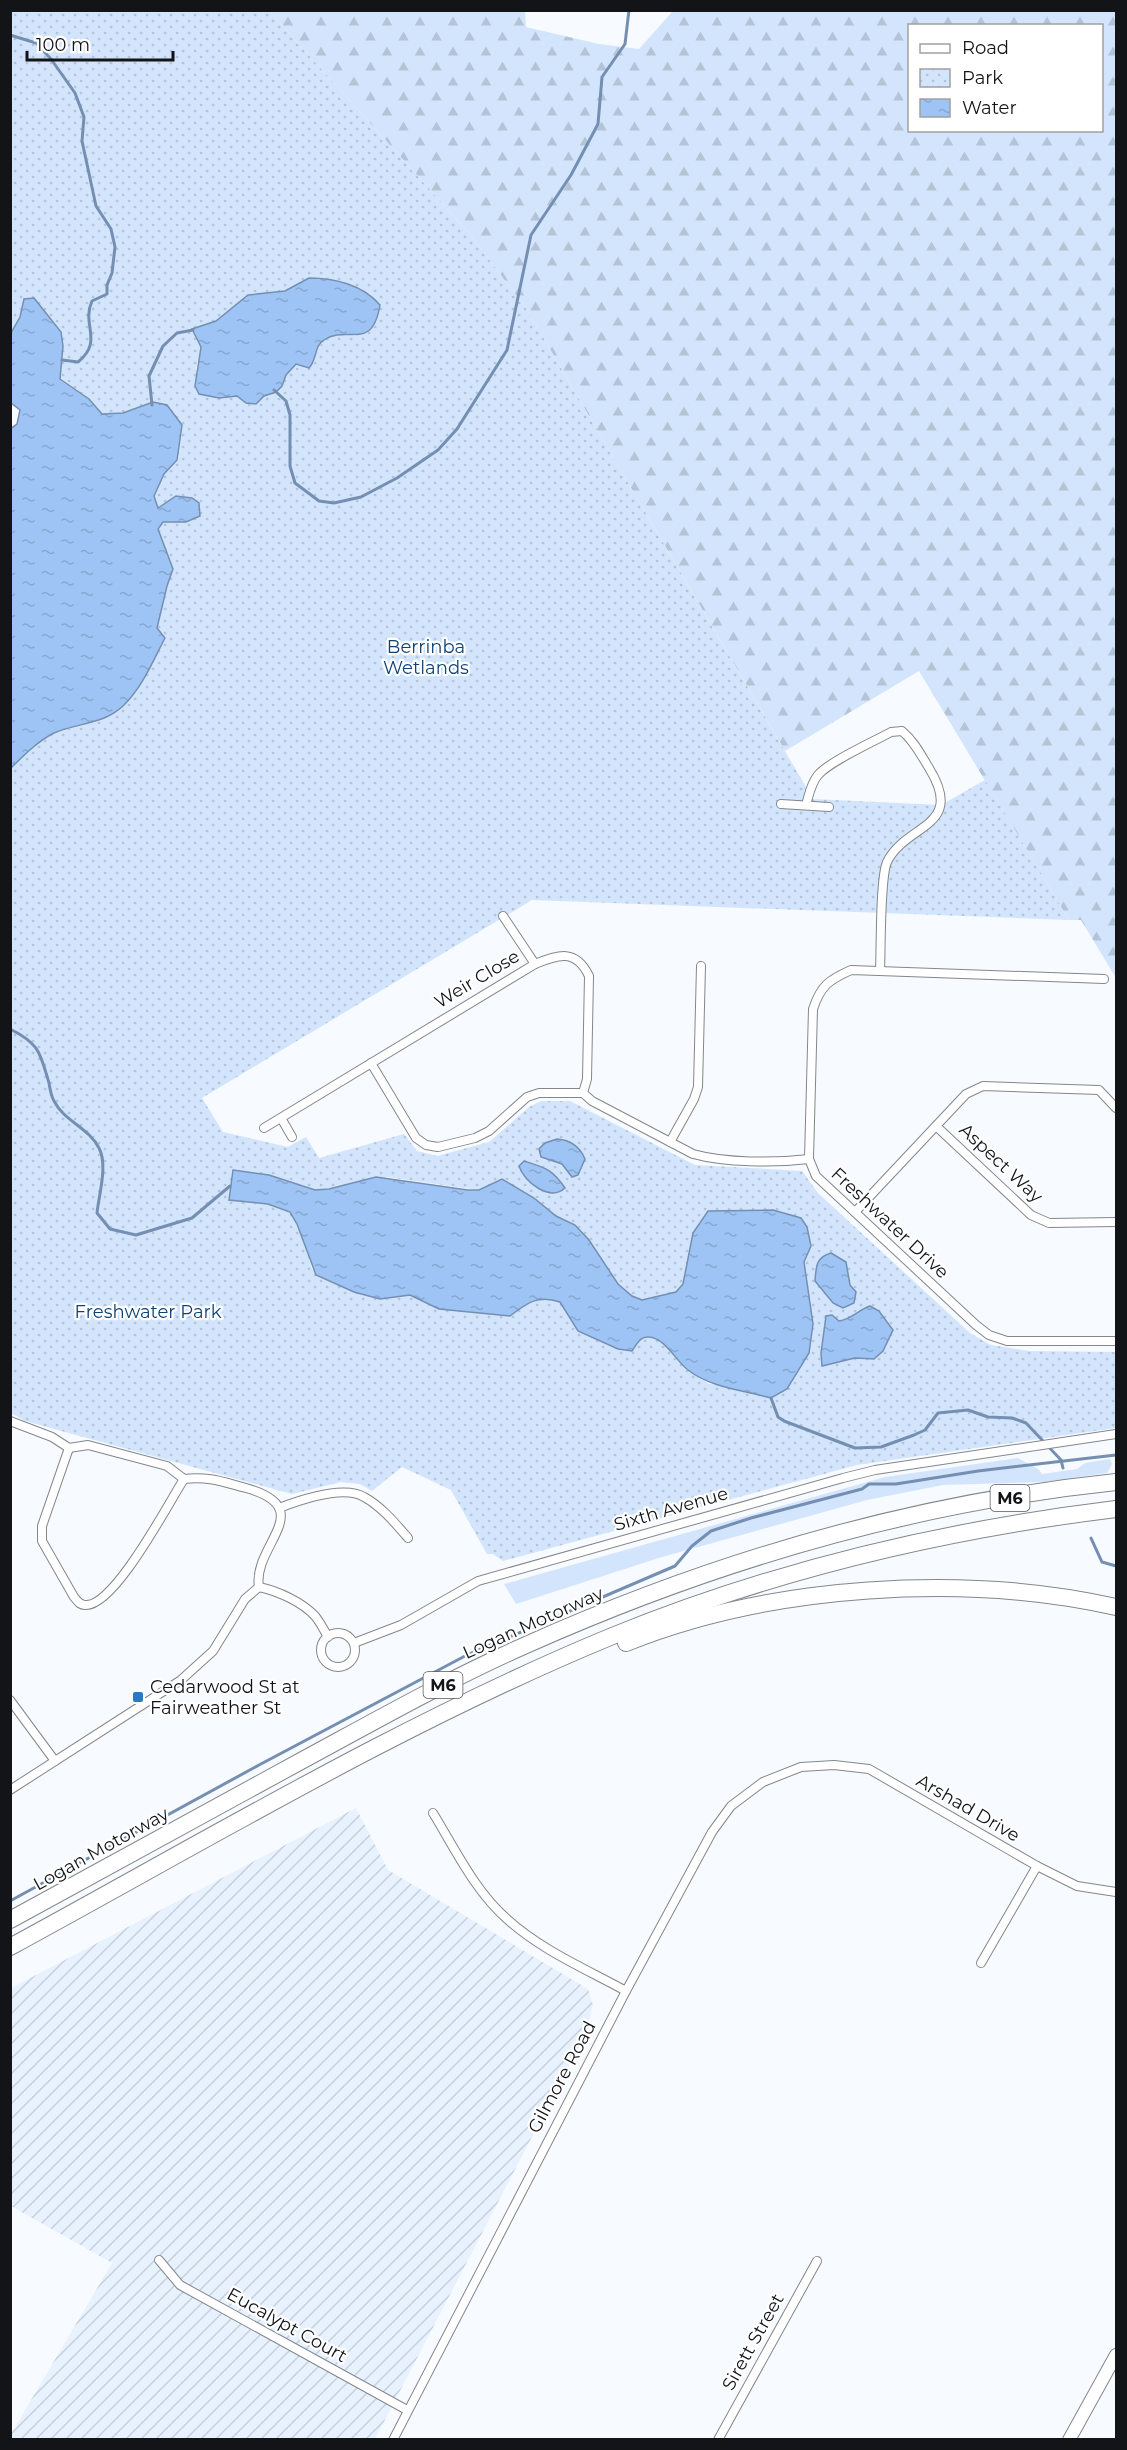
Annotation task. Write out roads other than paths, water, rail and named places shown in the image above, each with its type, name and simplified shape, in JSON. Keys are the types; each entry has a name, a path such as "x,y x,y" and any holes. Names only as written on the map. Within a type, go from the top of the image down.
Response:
{"highway":[{"name":"Logan Motorway","path":"10,1920 426,1694 524,1646 613,1608 782,1550 904,1517 1116,1482"},
{"name":"M6","path":"10,1947 321,1777 481,1695 612,1636 769,1582 883,1550 954,1535 1116,1509"},
{"path":"481,1695 517,1687 631,1641 669,1629 743,1609 821,1596 904,1590 987,1590 1048,1594 1116,1606"}],"main road":[{"path":"1069,2439 1116,2355"}],"street":[{"path":"806,805 811,786 817,776 827,767 891,732 902,732 910,739 937,781 941,796 940,806 930,822 894,852 885,870 880,971"},
{"path":"781,804 829,807"},
{"path":"503,916 535,964"},
{"name":"Weir Close","path":"264,1128 535,964 553,956 570,956 583,963 589,976 587,1079 583,1093"},
{"path":"670,1142 698,1088 701,966"},
{"name":"Freshwater Drive","path":"1104,979 851,970 832,979 819,992 813,1009 809,1159 816,1176 976,1326 989,1335 1007,1341 1116,1341"},
{"path":"371,1063 416,1138 426,1145 438,1147 475,1138 489,1131 527,1097 538,1093 583,1093 592,1101 693,1154 707,1158 787,1161 809,1159"},
{"path":"855,1212 966,1094 983,1086 1099,1090 1116,1108"},
{"path":"281,1118 292,1137"},
{"name":"Aspect Way","path":"936,1126 1031,1215 1049,1223 1116,1222"},
{"path":"10,1421 52,1437 69,1448 88,1444 167,1466 184,1479 204,1476 266,1494 279,1508 282,1521 261,1565 258,1577 259,1587"},
{"name":"Sixth Avenue","path":"354,1643 401,1625 478,1581 843,1478 875,1470 1116,1434"},
{"path":"69,1448 42,1526 42,1541 74,1597 80,1604 87,1606 123,1578 184,1479"},
{"path":"279,1508 295,1502 350,1492 364,1496 397,1524 408,1538"},
{"path":"259,1587 271,1590 301,1606 314,1616 328,1637"},
{"path":"10,1790 181,1680 213,1651 245,1599 259,1587"},
{"path":"342,1634 354,1643 355,1654 343,1667 327,1663 321,1653 324,1641 328,1637 342,1634"},
{"path":"10,1700 56,1761"},
{"name":"Arshad Drive","path":"801,1767 834,1765 869,1769 1037,1866 1077,1886 1116,1892"},
{"name":"Gilmore Road","path":"393,2439 626,1991 712,1832 731,1806 764,1782 801,1767"},
{"path":"433,1813 484,1894 506,1919 531,1938 626,1991"},
{"path":"981,1963 1037,1866"},
{"name":"Eucalypt Court","path":"159,2260 180,2285 408,2410"},
{"name":"Sirett Street","path":"718,2439 817,2261"}],"water":[{"path":"309,278 329,279 348,284 373,298 380,305 371,328 358,335 333,336 324,340 309,368 296,364 276,392 264,396 256,404 246,403 237,396 219,398 199,394 195,386 201,347 192,329 216,321 248,295 285,291"},
{"path":"34,298 61,332 63,346 60,379 89,399 102,414 123,413 153,402 167,405 182,425 177,460 164,474 154,496 158,508 176,496 192,498 199,503 200,516 186,522 163,522 158,529 173,569 157,628 165,638 147,674 130,699 108,716 48,736 11,768 10,429 17,424 20,410 11,403 11,333 20,317 24,299"},
{"path":"557,1139 571,1143 583,1155 585,1159 578,1175 572,1177 562,1164 541,1157 539,1149 545,1143"},
{"path":"524,1161 548,1170 565,1188 552,1193 538,1188 522,1172 519,1166"},
{"path":"233,1170 269,1175 315,1190 329,1189 376,1177 479,1190 502,1179 534,1198 556,1216 575,1225 589,1240 618,1284 632,1296 642,1300 676,1292 683,1284 693,1233 708,1211 773,1210 801,1218 807,1227 811,1246 804,1262 813,1324 809,1353 787,1389 771,1398 717,1385 697,1376 655,1338 643,1338 632,1351 618,1349 578,1331 560,1302 545,1299 534,1301 510,1316 439,1309 410,1295 380,1299 354,1292 316,1275 297,1224 290,1212 268,1204 229,1200"},
{"path":"831,1253 846,1262 850,1285 856,1292 854,1303 843,1308 833,1303 815,1281 820,1260"},
{"path":"870,1306 879,1311 893,1330 883,1351 874,1359 855,1358 822,1366 821,1353 826,1316 832,1315 839,1321"}],"waterway":[{"path":"274,390 286,401 290,415 290,466 295,483 319,501 334,503 361,497 397,478 438,450 457,429 507,350 531,235 571,175 598,124 602,77 625,44 629,10"},
{"path":"10,35 36,43 51,59 75,93 84,117 82,141 96,206 111,229 115,247 107,294 92,301 89,310 90,347 78,362 62,360"},
{"path":"152,405 149,376 163,346 177,333 193,330"},
{"path":"10,1029 20,1034 37,1050 51,1095 58,1108 89,1135 99,1148 103,1171 97,1213 110,1229 136,1235 192,1218 230,1186"},
{"path":"771,1398 778,1417 784,1421 855,1448 881,1447 914,1435 925,1430 938,1413 968,1410 988,1417 1012,1418 1026,1423 1061,1460 1063,1468"},
{"path":"10,1901 465,1656 675,1566 692,1546 711,1531 751,1518 862,1489 869,1484 896,1484 978,1471 1116,1455"},
{"path":"1091,1538 1102,1562 1116,1566"}],"place":[{"name":"Cedarwood St at Fairweather St","path":"138,1697"}],"park label":[{"name":"Berrinba Wetlands","path":"426,657"},
{"name":"Freshwater Park","path":"148,1312"}]}
